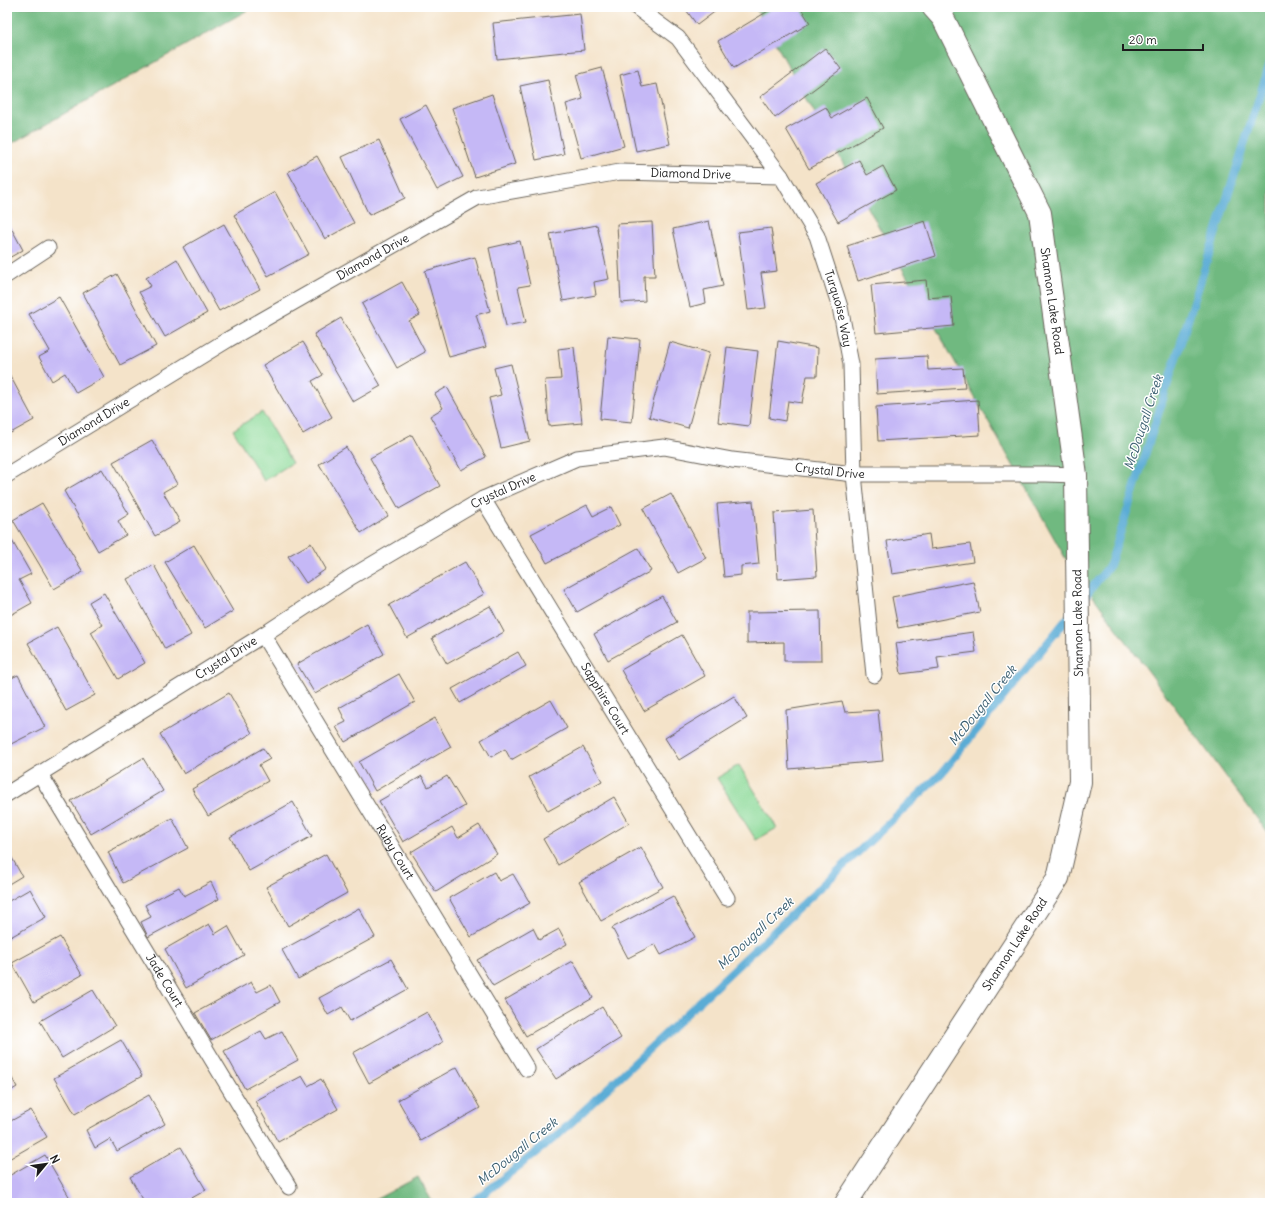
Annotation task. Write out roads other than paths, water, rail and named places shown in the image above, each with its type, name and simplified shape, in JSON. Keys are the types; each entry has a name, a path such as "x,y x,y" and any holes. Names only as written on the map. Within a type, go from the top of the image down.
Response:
{"main road":[{"name":"Shannon Lake Road","path":"846,1203 1058,878 1080,782 1076,475 1040,213 943,18 933,7"}],"lane":[{"name":"Turquoise Way","path":"636,7 678,38 781,176 817,236 840,307 851,364 854,474 874,675"},
{"name":"Diamond Drive","path":"7,475 229,339 478,197 620,172 781,176"},
{"path":"7,275 48,248"},
{"name":"Crystal Drive","path":"7,794 263,635 351,577 483,499 577,458 664,447 732,460 854,474 1076,475"},
{"name":"Sapphire Court","path":"483,499 726,898"},
{"name":"Ruby Court","path":"263,635 527,1069"},
{"name":"Jade Court","path":"40,774 289,1187"}],"waterway":[{"name":"McDougall Creek","path":"1082,600 1110,565 1270,63"},
{"name":"McDougall Creek","path":"472,1203 558,1135 941,774 1074,610"}]}
